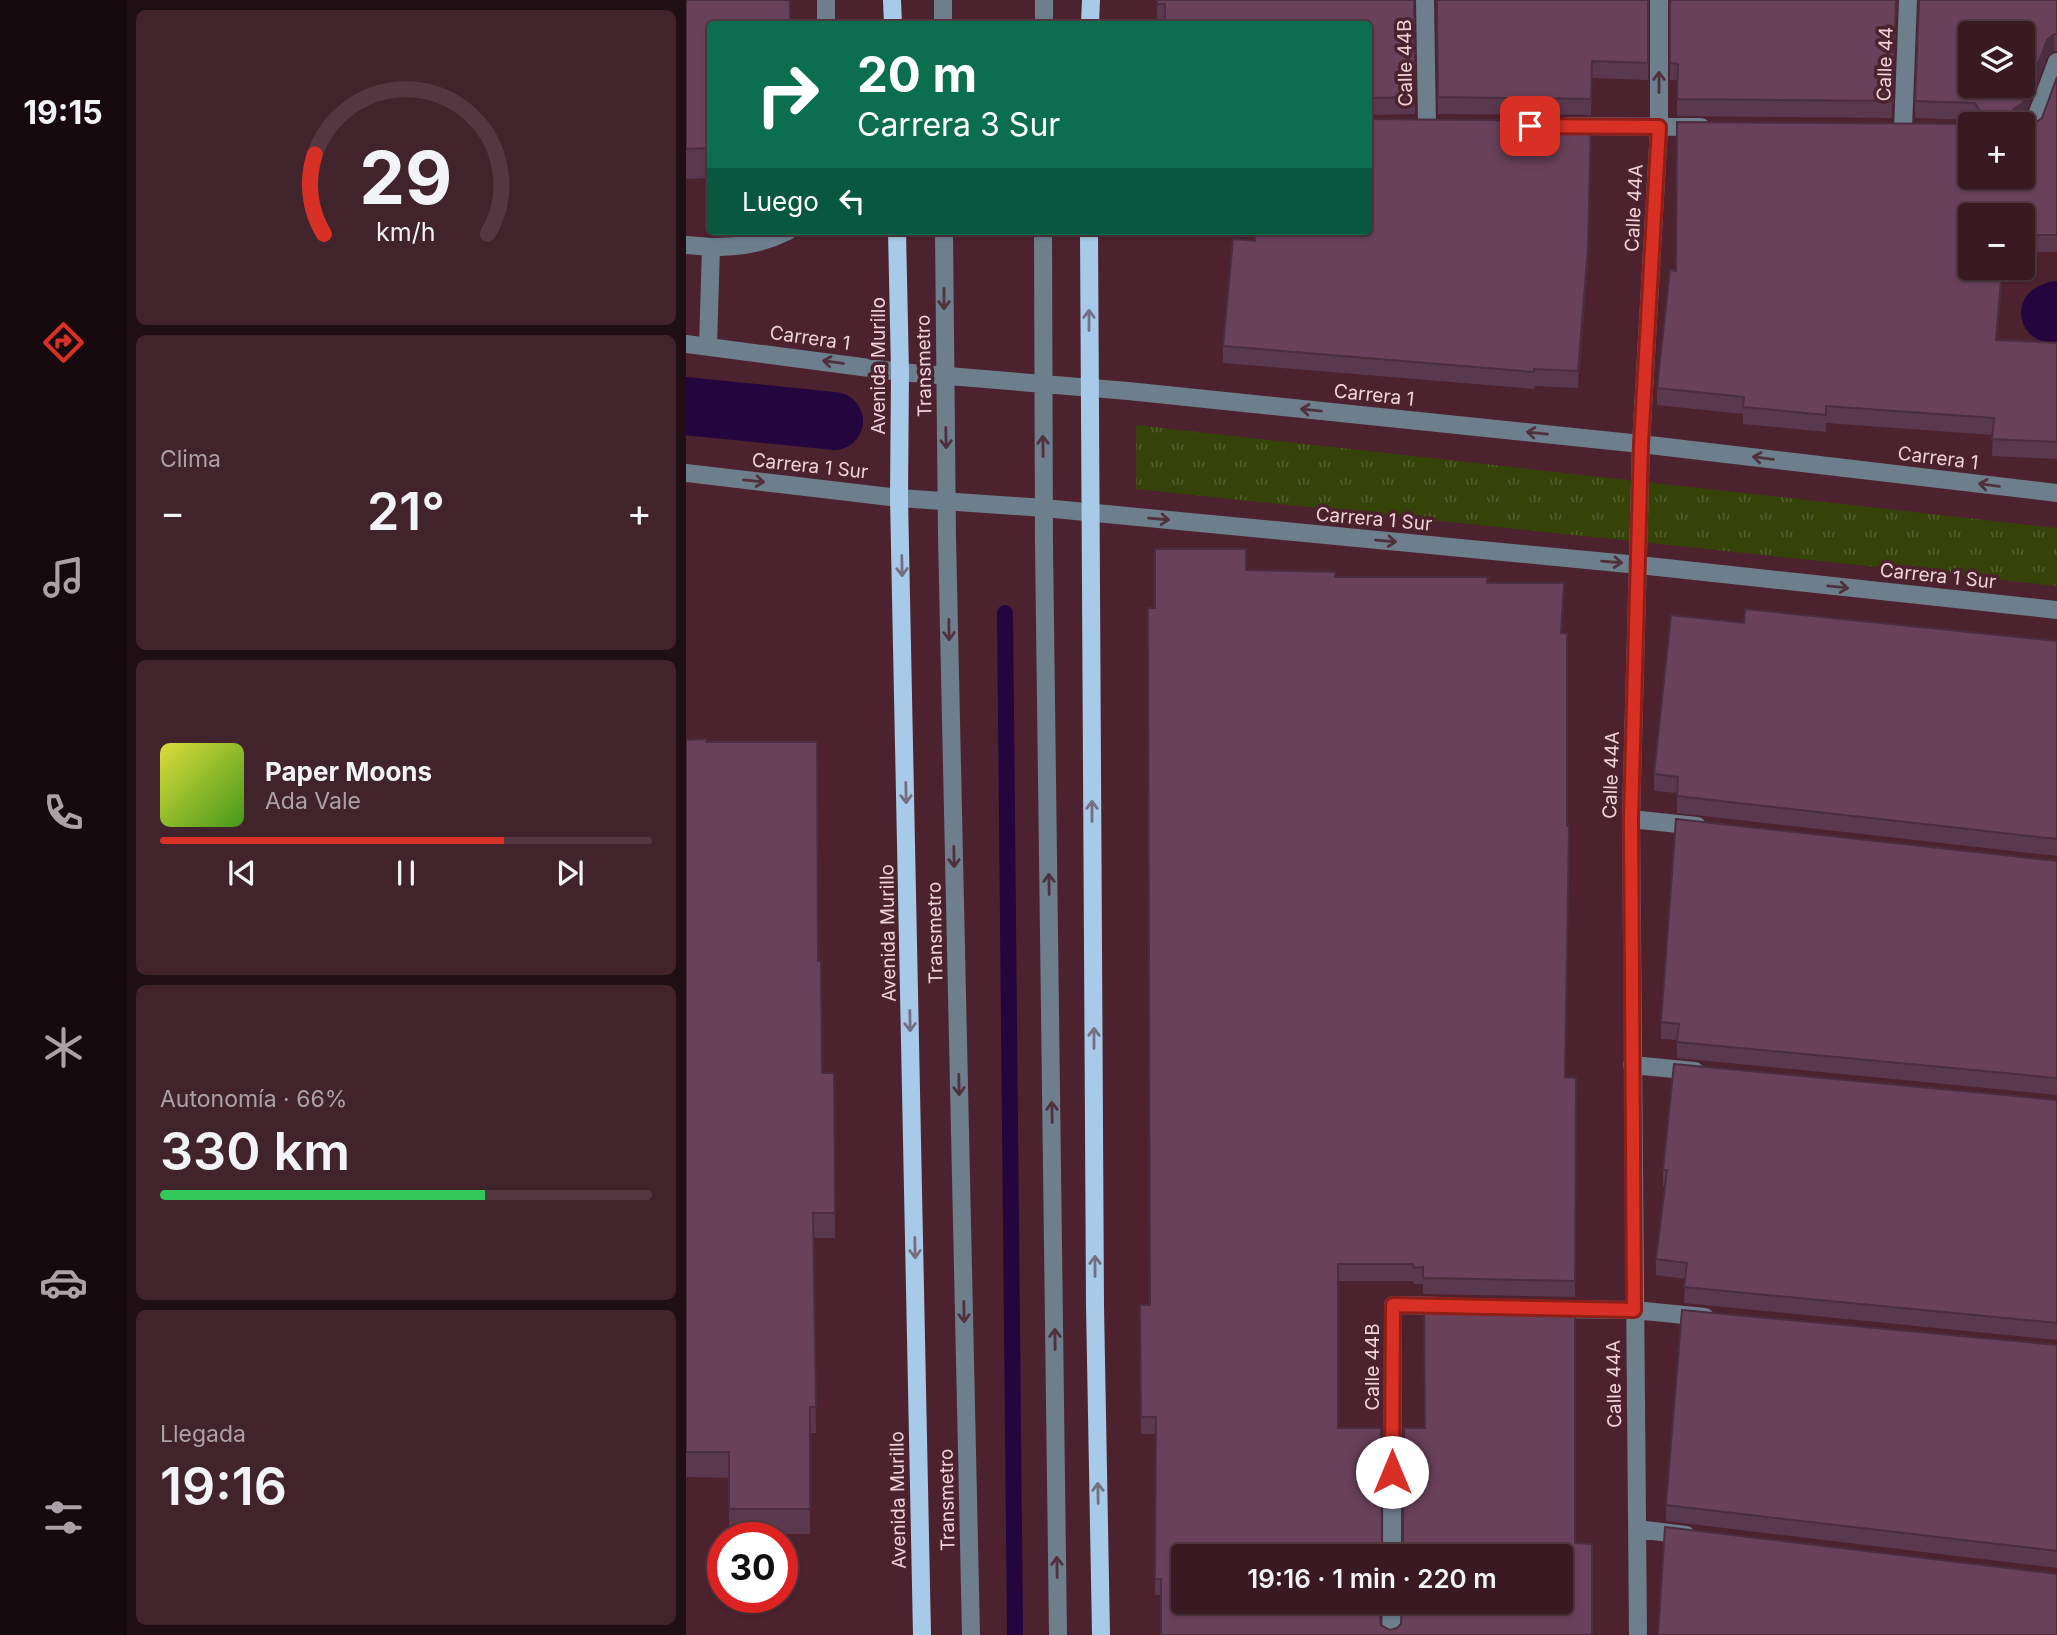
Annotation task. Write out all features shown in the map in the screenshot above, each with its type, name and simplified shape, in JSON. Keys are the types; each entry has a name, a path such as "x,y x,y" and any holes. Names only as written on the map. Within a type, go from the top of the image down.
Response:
{"main road":[{"path":"892,0 893,21"},
{"path":"1090,21 1091,0"},
{"name":"Avenida Murillo","path":"897,235 899,498 922,1635"},
{"path":"1089,235 1095,1305 1101,1635"}],"street":[{"path":"825,0 826,21"},
{"path":"943,0 943,21"},
{"path":"1044,0 1044,21"},
{"name":"Calle 44B","path":"1404,125 1434,125 1425,0"},
{"name":"Calle 44A","path":"1638,1635 1631,818 1641,444 1659,127 1659,0"},
{"name":"Calle 44","path":"1903,129 1908,0"},
{"path":"2035,113 2057,62"},
{"path":"1550,126 1713,127"},
{"path":"686,245 741,247 780,235"},
{"name":"Transmetro","path":"944,235 947,501 971,1635"},
{"path":"1043,235 1042,383 1058,1635"},
{"path":"708,346 711,247"},
{"name":"Carrera 1","path":"686,344 900,372 1042,383 1641,444 2057,493"},
{"name":"Carrera 1 Sur","path":"686,473 899,498 1044,508 1639,565 2057,610"},
{"path":"1631,818 1713,828"},
{"path":"1632,1065 1715,1073"},
{"name":"Calle 44B","path":"1392,1544 1393,1305 1460,1307"},
{"path":"1527,1308 1634,1310 1716,1318"},
{"path":"1637,1529 1705,1537"},
{"path":"1391,1635 1392,1614"}],"green space":[{"path":"1136,425 2057,528 2057,586 1136,489"}],"building":[{"path":"686,0 790,0 790,21 707,21 707,148 686,149"},
{"path":"1157,0 1414,0 1415,97 1372,98 1372,21 1165,21 1165,4 1157,4"},
{"path":"1437,0 1648,0 1648,63 1592,61 1591,99 1438,97"},
{"path":"1670,0 1896,0 1892,101 1677,99 1678,64 1670,63"},
{"path":"1919,0 2057,0 2057,34 2047,40 2035,72 2035,21 1958,21 1958,98 2025,98 2013,112 1980,112 1975,103 1915,101"},
{"path":"2057,77 2057,235 2035,235 2035,203 1958,203 1958,280 2001,280 1996,340 2057,343 2057,442 1992,439 1994,418 1826,406 1826,415 1743,407 1744,397 1657,388 1670,270 1676,271 1677,122 1958,124 1958,189 2035,189 2035,123 2042,118"},
{"path":"1372,119 1591,121 1588,247 1578,371 1534,369 1534,372 1223,346 1233,239 1255,241 1255,235 1372,235"},
{"path":"1155,549 1246,549 1246,570 1335,572 1335,577 1488,577 1487,583 1564,583 1561,633 1567,634 1569,826 1565,1077 1576,1078 1575,1281 1423,1278 1423,1267 1414,1268 1413,1264 1338,1264 1338,1428 1381,1428 1382,1544 1171,1544 1171,1614 1380,1614 1381,1625 1390,1630 1401,1624 1401,1614 1573,1614 1573,1544 1401,1544 1403,1540 1404,1428 1425,1428 1424,1301 1575,1304 1575,1543 1592,1544 1592,1635 1161,1635 1161,1579 1155,1579 1156,1417 1141,1417 1140,1305 1150,1305 1148,608 1155,608"},
{"path":"1745,609 2057,641 2057,839 1677,796 1678,777 1654,774 1671,615 1744,623"},
{"path":"706,739 706,742 817,742 818,961 821,961 822,1073 834,1073 835,1213 813,1213 816,1407 810,1407 810,1509 729,1509 729,1452 686,1452 686,740"},
{"path":"1676,819 2057,861 2057,1078 1677,1042 1679,1024 1661,1022"},
{"path":"1674,1064 2057,1100 2057,1323 1684,1287 1687,1263 1656,1259 1667,1170 1663,1170"},
{"path":"1682,1310 2057,1345 2057,1551 1666,1505"},
{"path":"1665,1527 2057,1574 2057,1635 1658,1635"}],"waterway":[{"path":"2050,313 2057,310"},
{"path":"686,406 834,421"},
{"path":"1005,613 1015,1635"}],"route":[{"path":"1392,1472 1393,1305 1634,1310 1631,818 1641,444 1659,127 1530,126"}]}
